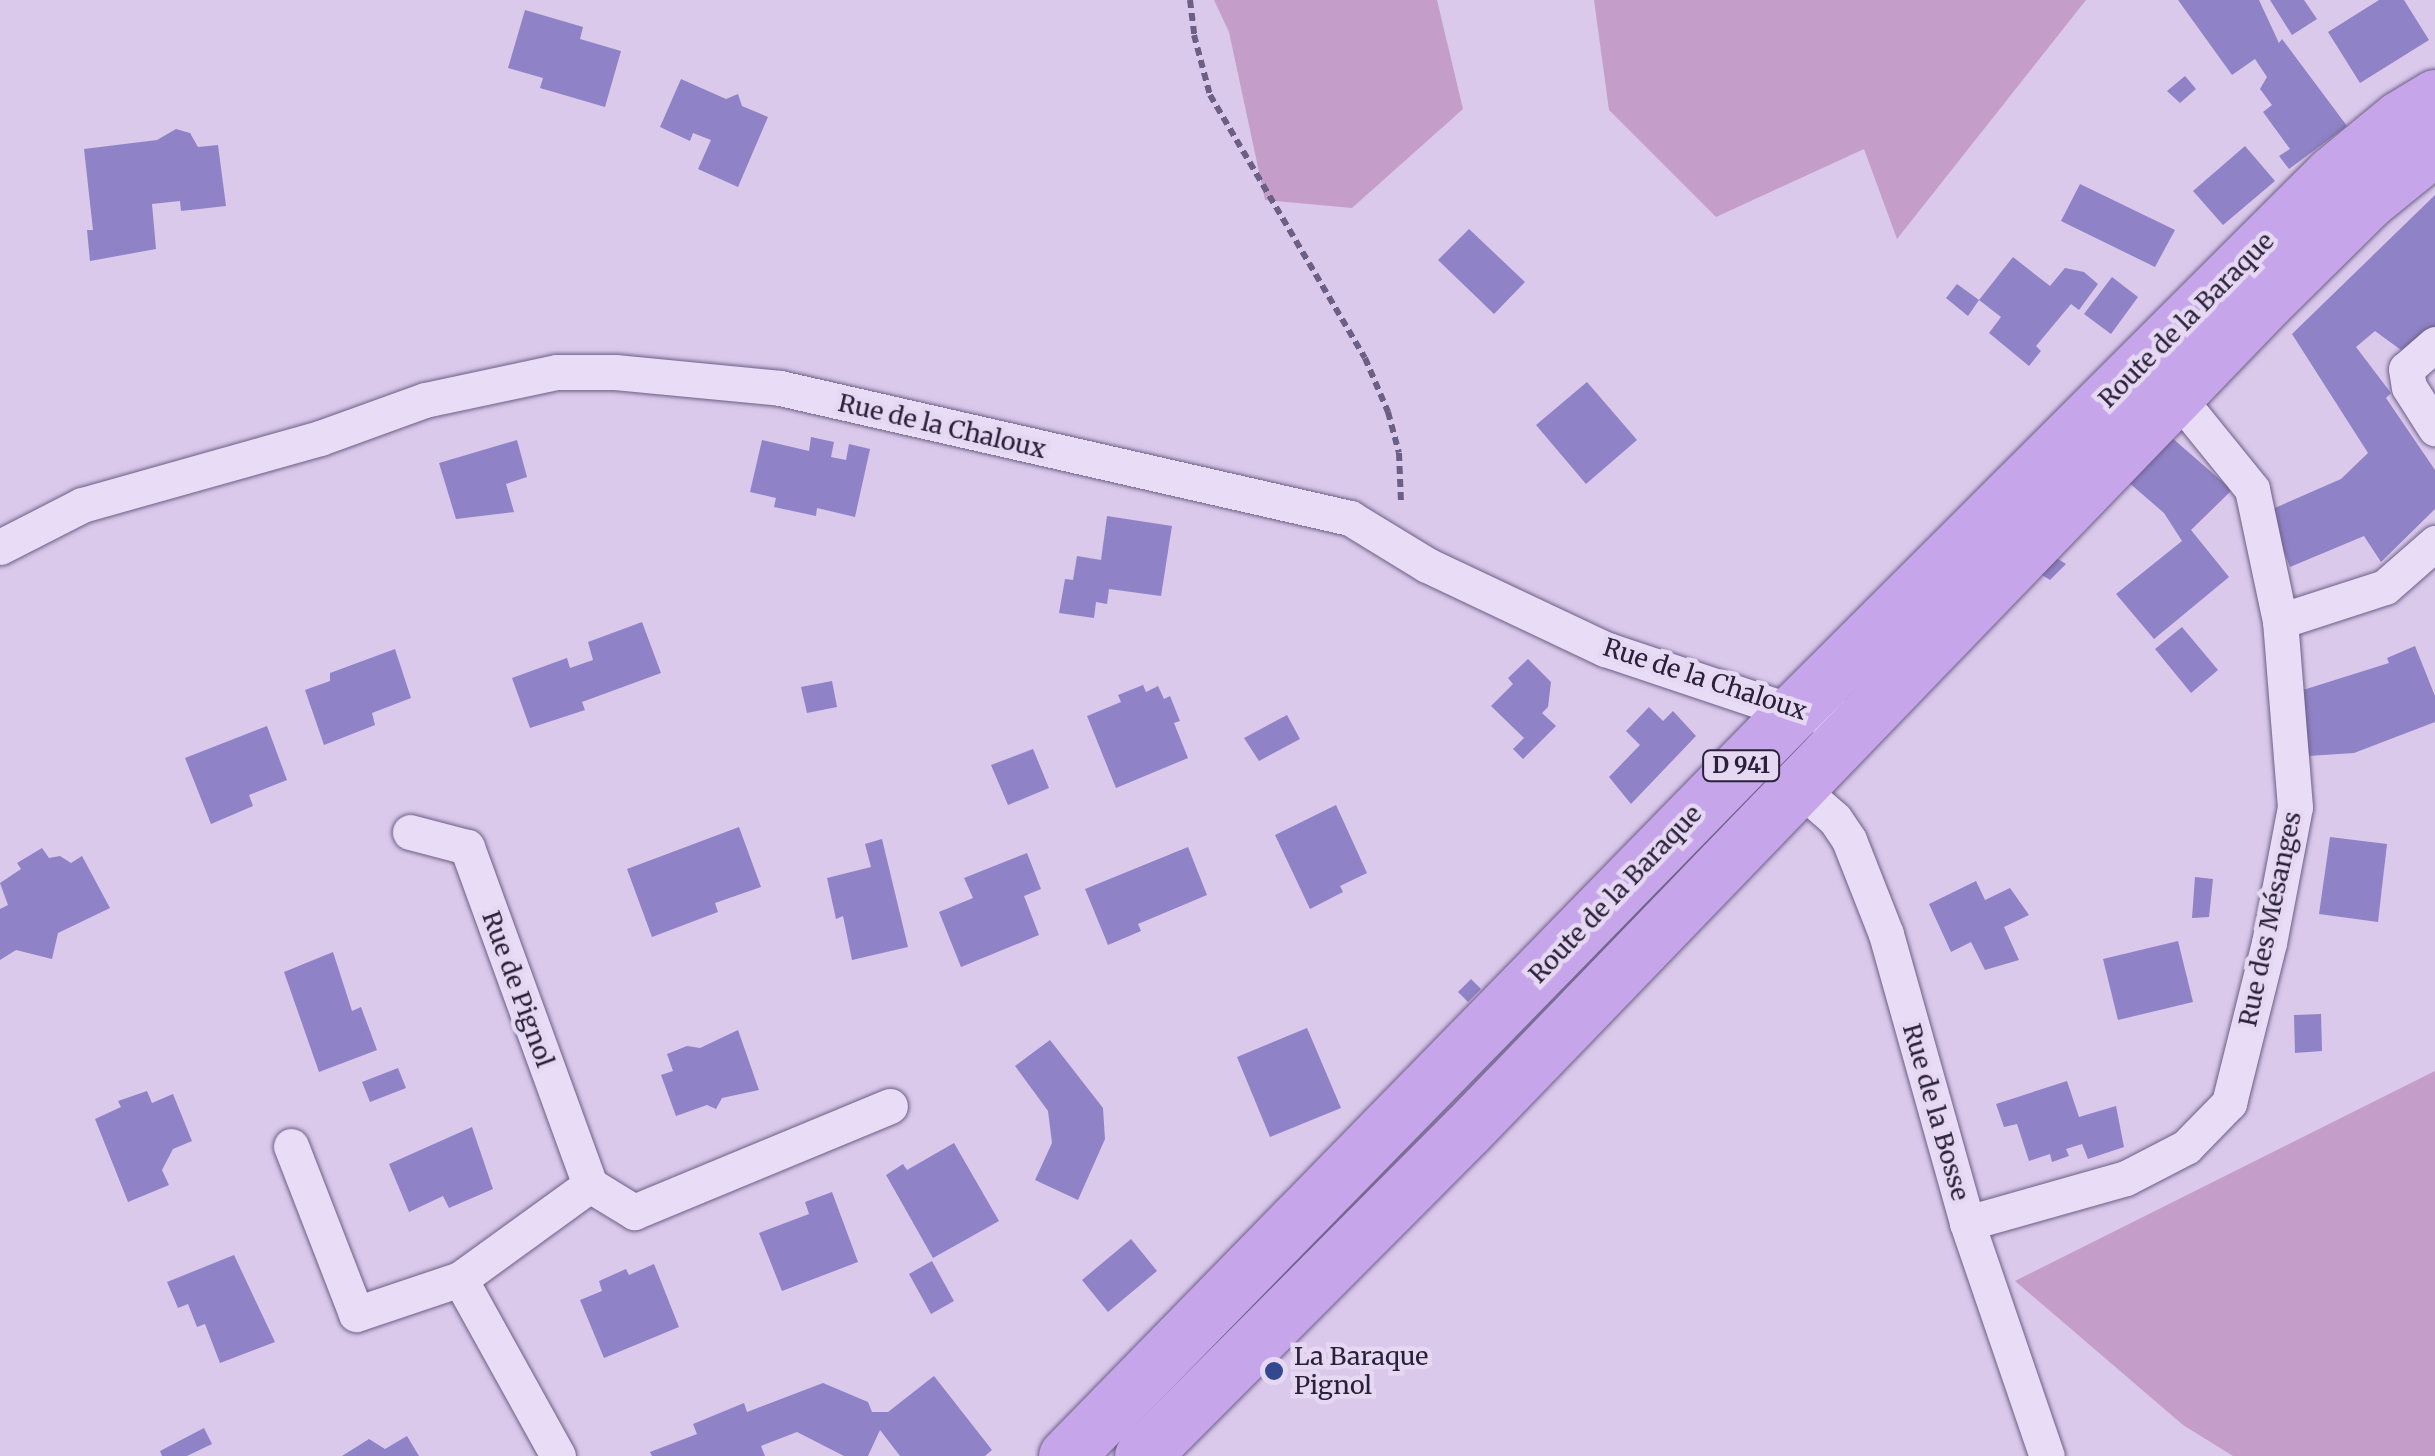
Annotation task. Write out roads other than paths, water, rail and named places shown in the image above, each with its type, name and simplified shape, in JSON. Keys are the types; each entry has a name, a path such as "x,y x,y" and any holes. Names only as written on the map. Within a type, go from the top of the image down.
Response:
{"main road":[{"name":"Route de la Baraque","path":"1142,1456 1282,1320 2020,559 2048,494 2162,377 2332,174 2425,136"},
{"name":"Route de la Baraque","path":"1066,1456 1793,712 2162,377"}],"street":[{"path":"2435,344 2406,369 2409,387 2435,428"},
{"name":"Rue de la Chaloux","path":"0,546 82,506 320,438 425,400 557,372 780,388 1350,518 1427,565 1605,649 1793,712 1865,720"},
{"name":"Rue des Mésanges","path":"1967,1223 2126,1178 2186,1148 2229,1103 2269,943 2295,806 2280,621 2252,490 2162,377"},
{"path":"2280,621 2384,586 2435,543"},
{"name":"Rue de la Bosse","path":"1798,786 1835,819 1849,840 1886,934 1967,1223 2047,1456"},
{"name":"Rue de Pignol","path":"410,832 467,847 590,1186"},
{"path":"290,1146 356,1314 460,1280 590,1186 634,1212 890,1106"},
{"path":"460,1280 558,1456"}],"place":[{"name":"La Baraque Pignol","path":"1274,1371"}]}
